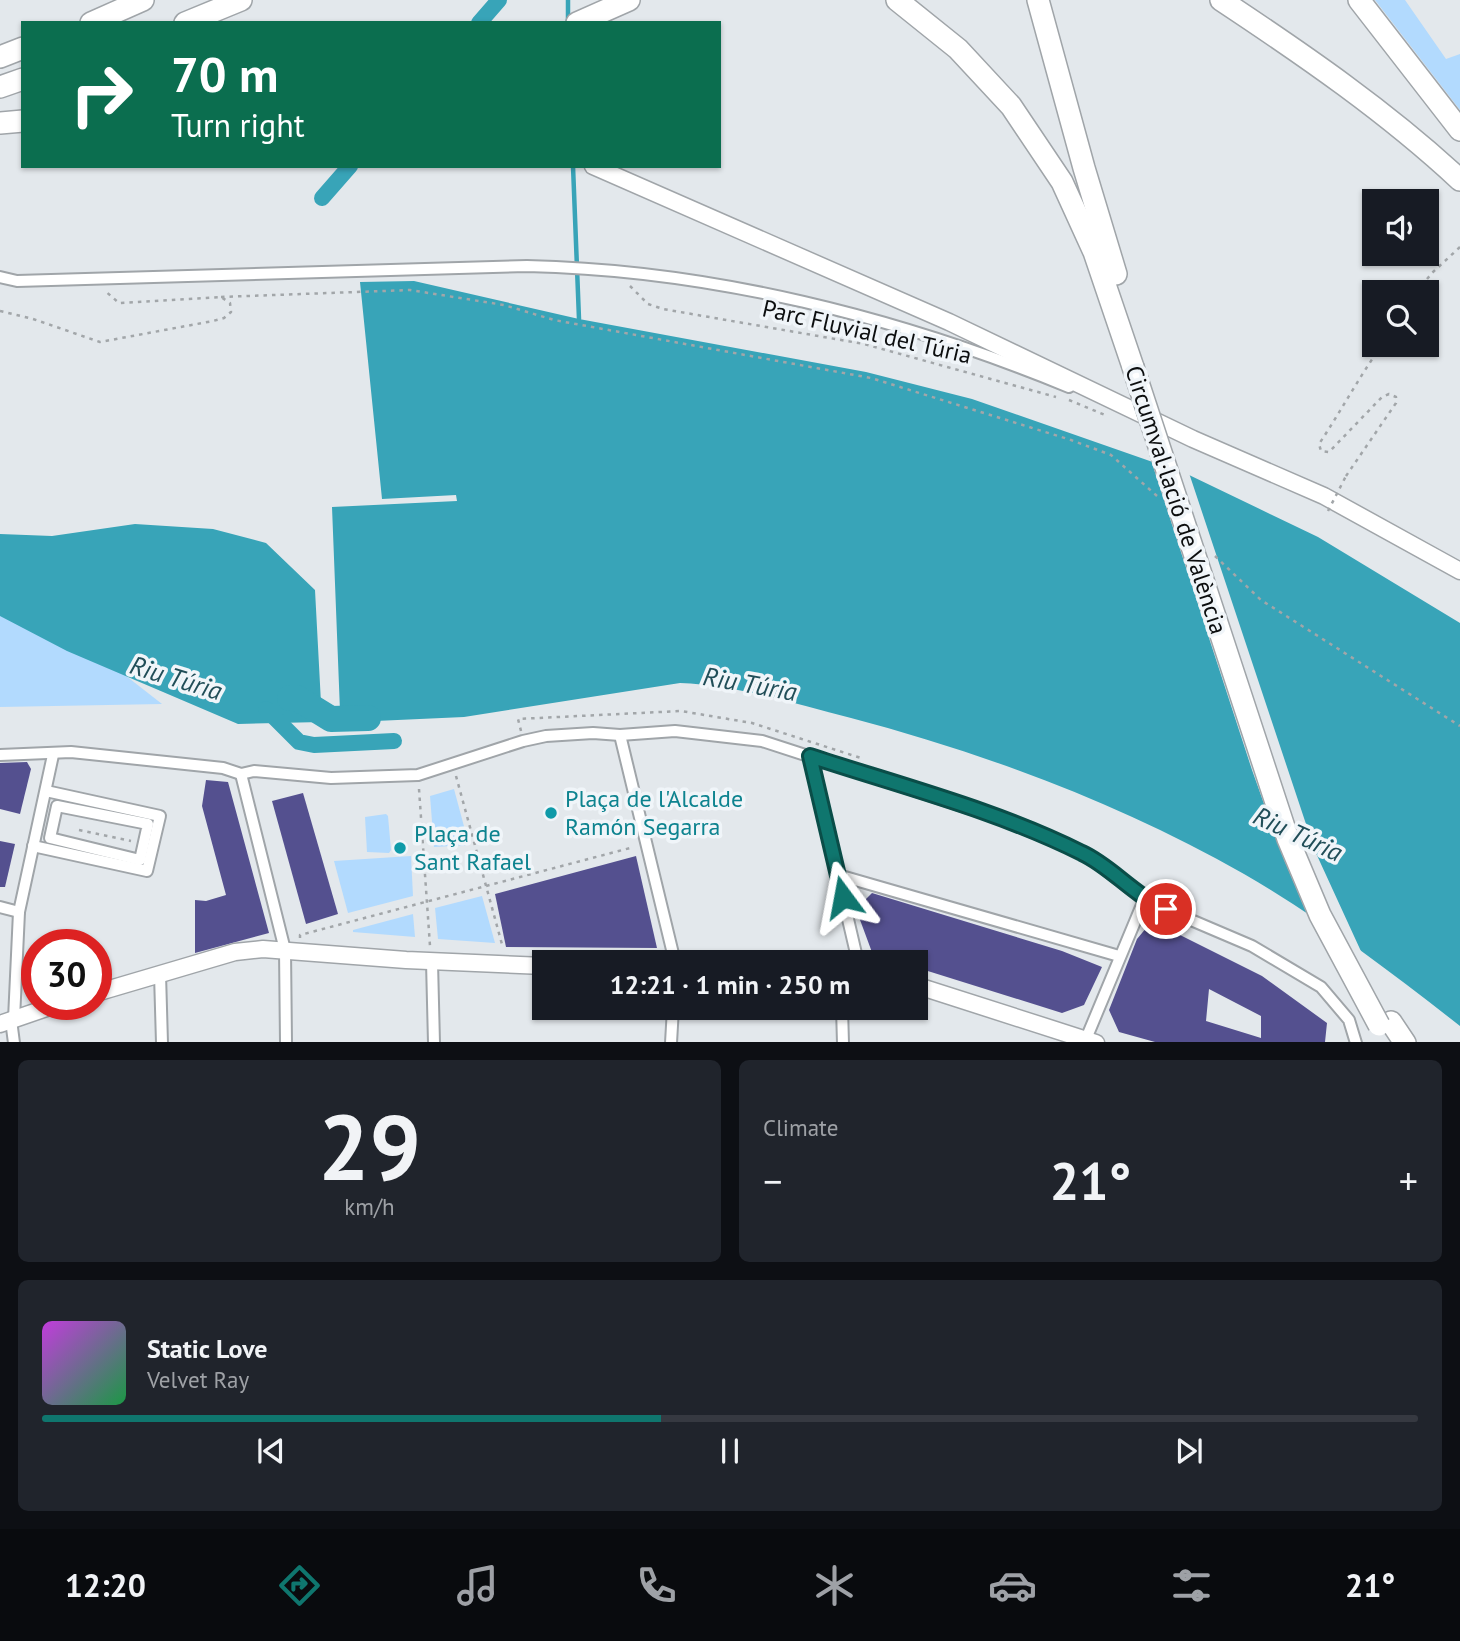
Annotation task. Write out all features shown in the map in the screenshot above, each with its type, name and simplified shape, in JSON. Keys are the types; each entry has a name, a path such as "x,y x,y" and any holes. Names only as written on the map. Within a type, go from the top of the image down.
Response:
{"highway":[{"path":"96,21 143,0"},
{"path":"190,21 241,0"},
{"name":"Circumval·lació de València","path":"897,0 958,49 1011,106 1062,182 1094,252 1141,371"},
{"path":"1038,0 1141,371 1299,834 1387,1030 1405,1042"},
{"path":"1221,0 1308,57 1404,131 1460,180"},
{"path":"1359,0 1460,130"},
{"path":"582,21 620,5"},
{"path":"0,57 21,49"},
{"path":"0,86 21,80"},
{"path":"0,122 21,121"}],"main road":[{"path":"598,168 949,322 1194,439 1325,496 1460,571"},
{"path":"112,988 235,952 262,949 432,962 532,966"},
{"path":"928,989 1082,1040"}],"street":[{"path":"0,277 17,281 568,267 685,280 841,309 1022,368 1194,439"},
{"path":"0,755 53,755 71,752 223,768 241,774 254,771 331,778 418,775 546,736 675,731 750,739 993,816 1084,853 1144,900 1252,946 1321,986 1349,1020 1356,1042"},
{"path":"620,735 672,950"},
{"path":"14,1042 8,1021 19,912 53,755"},
{"path":"810,756 855,950"},
{"path":"241,774 292,951 286,1042"},
{"path":"33,846 147,872 160,816 46,791"},
{"path":"57,806 148,824 140,860 76,844 50,838 57,806"},
{"path":"838,875 1119,956"},
{"path":"1082,1040 1144,900"},
{"path":"0,907 19,912"},
{"path":"432,962 434,1042"},
{"path":"160,974 162,1042"},
{"path":"671,1042 672,1020"},
{"path":"842,1020 843,1042"}],"path":[{"path":"1426,280 1460,247"},
{"path":"93,278 119,303 410,290 448,294 504,305 554,320 871,379 1071,440 1111,455 1160,500"},
{"name":"Parc Fluvial del Túria","path":"624,278 637,296 663,309 864,344 1064,398 1114,419"},
{"path":"0,311 33,319 100,342 224,318 231,312 230,303 221,297"},
{"path":"1328,511 1346,476 1396,402 1396,397 1388,394 1382,397 1329,452 1321,451 1319,444 1373,357"},
{"path":"1207,549 1261,600 1460,726"},
{"path":"453,765 508,965"},
{"path":"418,775 425,900 432,962"},
{"path":"76,844 83,812"},
{"path":"79,830 144,844"},
{"path":"292,951 300,935 646,844"}],"shaded area":[{"path":"1375,0 1405,0 1446,59 1460,54 1460,110"},
{"path":"0,613 121,672 162,704 0,707"},
{"path":"454,789 469,845 434,847 430,796"},
{"path":"386,814 391,850 389,853 367,852 365,817"},
{"path":"411,856 413,896 348,913 334,861"},
{"path":"482,896 495,943 438,939 435,908"},
{"path":"413,914 415,937 353,932 353,930"}],"water":[{"path":"414,281 579,319 866,372 972,399 1187,474 1318,537 1460,623 1460,1026 1328,927 1244,874 1150,825 1003,765 902,732 788,701 723,687 680,683 464,717 331,723 331,716 345,714 340,711 332,507 457,501 456,495 382,499 360,282"},
{"path":"135,524 213,529 266,543 315,590 322,722 238,724 67,651 0,616 0,534 52,536"}],"pier":[{"path":"1150,457 1188,470 1315,851 1365,960 1310,921 1283,857 1252,770"}],"building":[{"path":"27,762 31,769 20,814 0,809 0,763"},
{"path":"206,780 228,782 269,933 195,953 195,900 206,901 226,895 202,806"},
{"path":"303,793 338,914 306,924 272,801"},
{"path":"0,841 15,844 5,887 0,887"},
{"path":"636,856 657,948 506,947 495,894"},
{"path":"872,893 1062,951 1102,967 1084,1005 1062,1013 928,971 928,950 871,950 856,909"},
{"path":"1152,921 1262,976 1327,1023 1325,1042 1155,1042 1119,1032 1109,1010 1137,939","holes":["1209,989 1261,1016 1261,1038 1206,1021"]}],"waterway":[{"path":"481,21 499,0"},
{"path":"568,0 568,21"},
{"path":"322,198 348,168"},
{"path":"573,168 579,319"},
{"name":"Riu Túria","path":"290,698 297,698 331,719 368,718"},
{"path":"266,709 299,742 314,745 394,741"}],"place":[{"name":"Plaça de l'Alcalde Ramón Segarra","path":"551,813"},
{"name":"Plaça de Sant Rafael","path":"400,848"}],"route":[{"path":"843,897 810,756 993,816 1084,853 1144,900 1166,909"}]}
